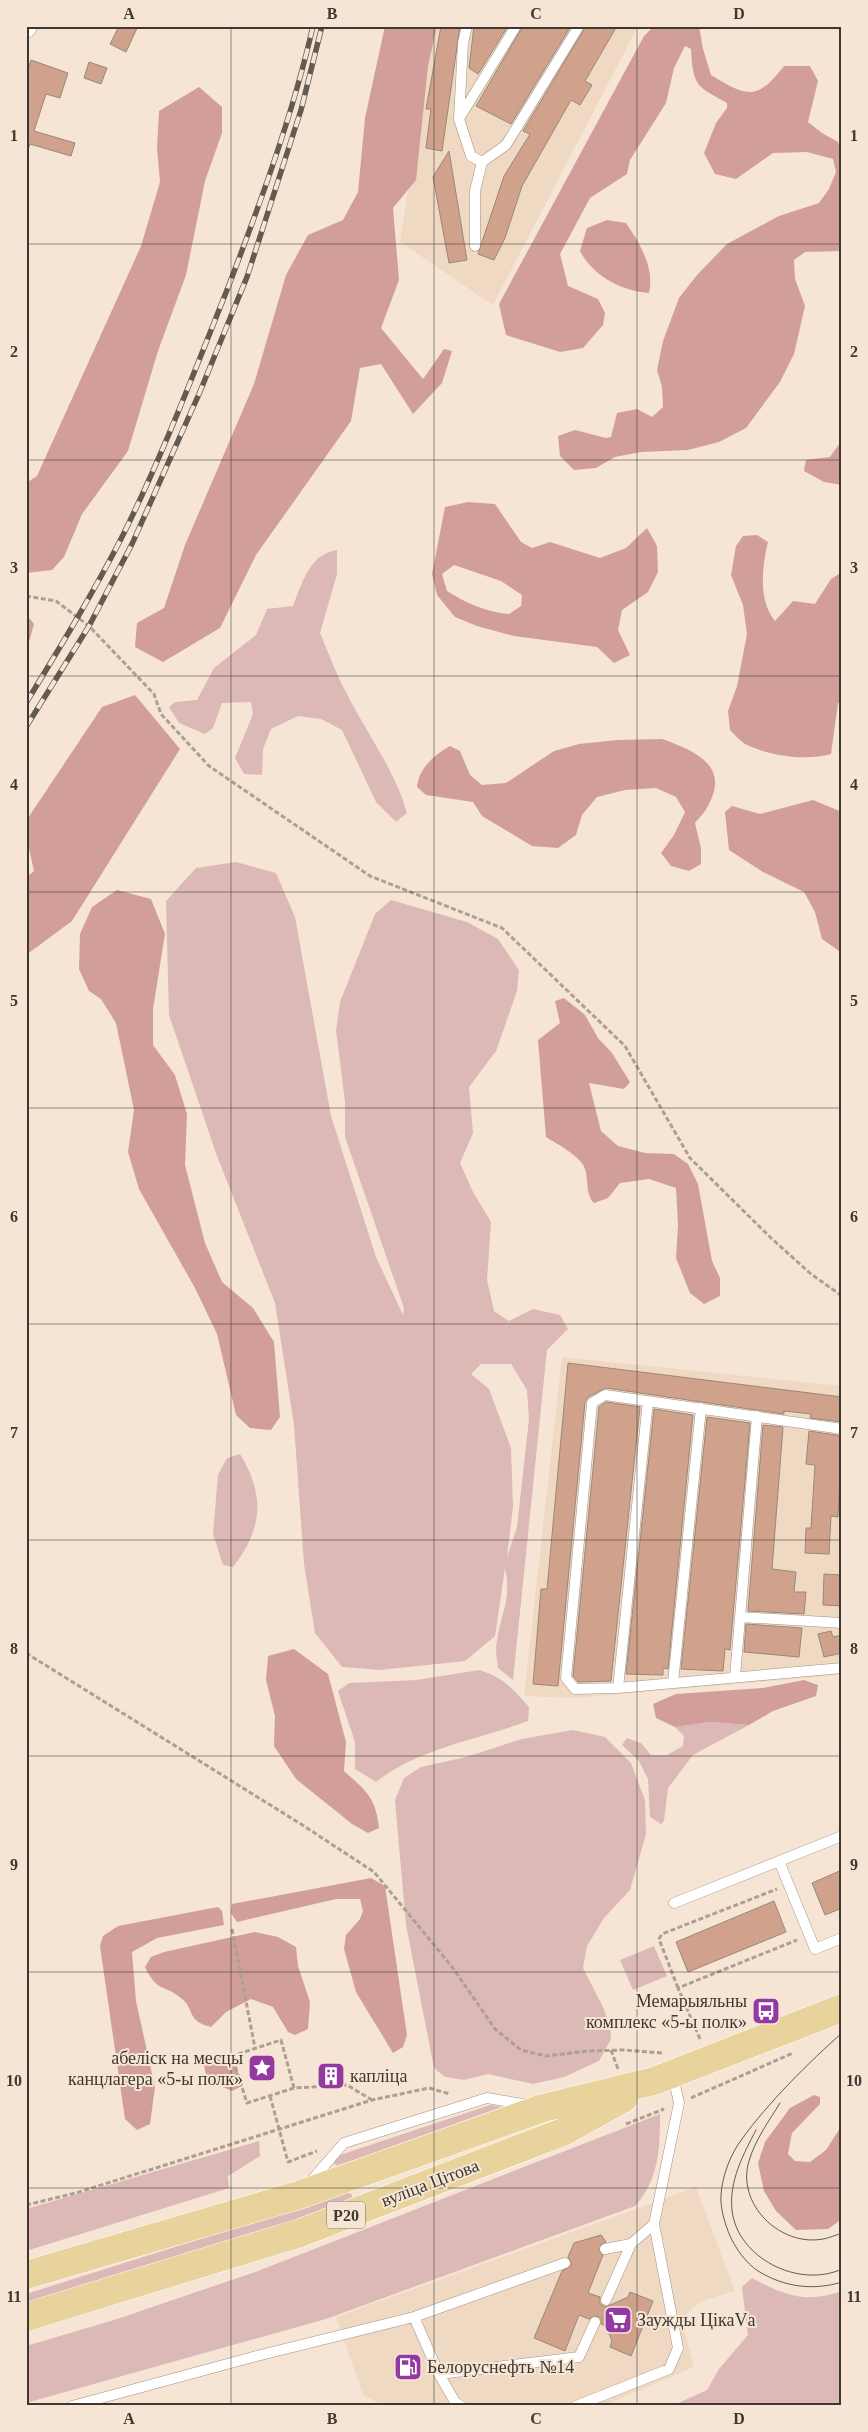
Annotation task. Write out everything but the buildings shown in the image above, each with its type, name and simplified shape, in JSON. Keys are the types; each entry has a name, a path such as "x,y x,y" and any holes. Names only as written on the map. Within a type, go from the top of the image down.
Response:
{"main road":[{"name":"вуліца Цітова","path":"26,2275 299,2195 544,2108 663,2070 842,2008"},
{"name":"вуліца Цітова","path":"26,2317 300,2233 564,2132 663,2070"}],"lane":[{"path":"467,26 463,43 459,119 471,156 482,162"},
{"path":"459,119 516,26"},
{"path":"475,246 475,191 482,162 506,145 579,26"},
{"path":"842,1429 605,1395 592,1404 566,1678 574,1689 618,1688 842,1668"},
{"path":"618,1688 648,1401"},
{"path":"672,1683 701,1408"},
{"path":"735,1677 757,1416"},
{"path":"740,1617 842,1623"},
{"path":"674,1903 842,1836"},
{"path":"779,1860 815,1948 842,1938"},
{"path":"576,2406 669,2369 678,2348 654,2224 678,2103 663,2070"},
{"path":"606,2300 631,2244 654,2224"},
{"path":"605,2250 631,2244"},
{"path":"72,2406 252,2357 414,2317 566,2263"},
{"path":"414,2317 440,2374 455,2402 461,2406"},
{"path":"440,2374 579,2357 596,2322"}],"path":[{"path":"26,596 56,601 89,626 154,694 161,714 208,766 370,876 502,928 625,1046 690,1158 770,1238 811,1274 842,1296"},
{"path":"26,1653 304,1826 374,1872 453,1968 495,2030 521,2050 546,2056 611,2050 663,2070"},
{"path":"700,2040 659,1939 662,1934 773,1889 780,1889"},
{"path":"232,1929 254,2048"},
{"path":"678,1988 810,1934"},
{"path":"294,2088 281,2040 232,2056 247,2103 294,2088 347,2085 372,2100"},
{"path":"611,2050 615,2062"},
{"path":"26,2205 76,2194 372,2100 429,2088 454,2096"},
{"path":"270,2096 288,2162"}],"shaded area":[{"path":"385,26 437,26 428,66 416,180 393,208 399,280 381,328 423,379 444,349 452,351 442,383 413,414 381,364 360,368 351,421 256,555 220,628 163,662 135,647 137,623 164,608 185,545 254,384 286,275 308,235 343,220 358,192 365,118"},
{"path":"433,26 638,26 493,305 400,242"},
{"path":"654,26 699,26 703,49 711,75 743,91 759,90 775,77 784,66 810,66 818,81 808,122 838,142 842,154 842,251 805,252 794,260 795,279 805,306 794,354 780,382 746,428 719,442 688,450 641,452 615,457 596,468 574,470 560,456 558,436 575,430 606,438 611,437 617,413 637,409 652,417 663,407 662,387 657,370 663,341 679,298 697,275 727,244 779,216 819,203 829,189 836,172 833,159 807,152 773,153 736,179 715,174 704,153 716,123 727,108 727,103 698,84 693,71 691,49 685,46 674,68 666,103 630,160 627,174 590,198 560,254 568,286 598,299 605,313 603,325 583,348 560,352 506,335 499,304 644,36"},
{"path":"199,87 222,107 222,133 205,181 186,275 158,351 128,451 82,514 64,557 52,570 26,573 26,483 37,476 141,246 160,182 157,148 159,111"},
{"path":"607,220 626,223 636,239 648,266 650,275 649,293 628,289 609,281 592,268 580,251 587,228"},
{"path":"842,440 842,485 824,482 804,471 806,460 830,457"},
{"path":"468,502 495,504 521,542 532,548 550,542 600,558 626,548 647,528 657,546 658,572 648,592 622,610 618,630 630,655 614,663 597,647 514,636 477,626 455,617 437,595 432,574 445,507","holes":["454,565 501,581 522,595 521,606 509,614 484,609 447,591 442,574"]},
{"path":"757,535 768,542 764,562 763,583 766,603 775,621 793,601 815,604 831,579 842,572 842,702 838,703 831,754 811,757 778,755 745,744 730,730 728,711 737,686 747,634 743,605 731,575 736,546 743,536"},
{"path":"337,550 337,574 320,633 344,688 396,782 407,813 396,822 376,802 342,730 321,719 298,716 271,729 263,749 262,775 244,774 235,758 253,714 251,702 222,703 213,728 205,734 179,723 169,707 175,702 197,700 214,668 256,635 267,609 293,606 303,580 313,564 320,557"},
{"path":"26,614 34,624 26,653"},
{"path":"135,695 180,749 72,921 26,955 26,877 34,871 26,835 26,821 102,707"},
{"path":"662,739 696,754 705,761 715,779 714,790 709,804 705,812 695,823 701,848 701,864 689,871 671,866 661,853 674,835 685,812 676,797 656,788 625,790 597,797 582,815 576,835 558,848 532,846 482,816 473,802 426,795 417,787 418,780 428,763 450,746 460,751 470,775 482,785 506,783 554,751 579,744 617,740"},
{"path":"813,800 842,812 842,950 839,951 822,939 815,912 804,892 763,872 729,850 725,812 732,806 760,814"},
{"path":"236,862 276,873 295,917 331,1116 376,1257 403,1315 404,1308 345,1137 345,1102 336,1030 340,1002 375,914 391,900 467,922 498,939 519,970 517,991 496,1051 469,1087 473,1133 460,1163 473,1192 491,1222 487,1280 494,1311 509,1321 533,1309 560,1315 568,1329 547,1350 513,1680 498,1668 496,1654 496,1644 507,1598 505,1568 495,1636 465,1661 380,1670 342,1667 315,1633 304,1564 294,1425 275,1303 217,1156 169,1015 166,901 196,868","holes":["481,1364 511,1364 527,1390 529,1419 517,1527 507,1557 513,1507 511,1448 489,1389 471,1374"]},
{"path":"117,890 151,899 165,934 153,1009 153,1045 175,1075 187,1114 185,1165 205,1243 222,1282 253,1308 274,1342 280,1417 271,1430 250,1428 236,1415 217,1334 195,1288 139,1189 128,1152 134,1110 116,1023 101,999 89,991 79,969 80,934 92,907"},
{"path":"564,998 585,1015 598,1038 612,1053 630,1082 624,1089 589,1083 601,1131 618,1146 645,1153 674,1154 688,1164 698,1184 712,1261 720,1278 720,1296 704,1304 690,1293 676,1258 678,1225 676,1188 649,1179 620,1183 608,1198 594,1203 589,1196 583,1164 569,1151 546,1137 538,1040 560,1023 555,1001"},
{"path":"562,1357 842,1386 842,1675 574,1698 524,1696"},
{"path":"240,1454 254,1484 257,1512 250,1539 233,1567 223,1565 213,1534 218,1475 227,1458"},
{"path":"294,1649 328,1674 346,1742 344,1771 368,1795 375,1809 379,1828 368,1833 352,1824 296,1779 274,1746 275,1716 266,1680 268,1656"},
{"path":"480,1670 502,1680 517,1694 529,1707 528,1721 430,1753 393,1770 376,1782 355,1769 355,1742 338,1691 349,1683 416,1680"},
{"path":"804,1680 818,1685 816,1696 773,1711 749,1725 710,1722 675,1727 656,1718 653,1704 676,1694 763,1688"},
{"path":"710,1722 749,1725 693,1755 668,1788 664,1821 661,1824 650,1817 648,1779 639,1761 622,1745 627,1738 641,1743 651,1755 667,1755 683,1746 684,1736 675,1727"},
{"path":"573,1730 605,1737 631,1763 645,1800 646,1834 630,1890 604,1918 587,1946 583,1968 603,2007 610,2026 611,2039 599,2061 564,2077 533,2084 488,2074 464,2080 445,2077 434,2068 406,1925 395,1800 404,1778 421,1767 466,1757 522,1739"},
{"path":"371,1878 385,1886 407,2035 403,2047 393,2053 356,1992 344,1949 346,1935 360,1919 363,1911 360,1899 336,1899 237,1922 231,1913 232,1904"},
{"path":"218,1907 222,1911 224,1925 157,1938 132,1952 136,2001 155,2087 150,2124 137,2130 125,2119 100,1946 103,1936 118,1926"},
{"path":"255,1932 278,1937 296,1947 298,1966 310,2002 308,2029 295,2035 288,2032 273,2007 251,1999 226,2012 211,2027 203,2024 194,2018 182,1999 158,1985 145,1967 151,1957 164,1952"},
{"path":"654,1946 667,1976 633,1990 620,1960"},
{"path":"214,2056 226,2060 234,2066 242,2086 232,2091 207,2080 204,2065"},
{"path":"814,2095 820,2097 820,2104 792,2133 788,2154 795,2161 810,2162 826,2150 842,2125 842,2219 828,2229 796,2230 776,2211 764,2191 758,2163 765,2142 790,2108"},
{"path":"490,2105 507,2108 509,2111 336,2166 334,2162 337,2156"},
{"path":"660,2114 656,2163 649,2185 635,2206 326,2319 26,2403 26,2346 114,2320 258,2271"},
{"path":"259,2141 260,2156 228,2176 229,2188 26,2251 26,2209"},
{"path":"696,2187 735,2291 702,2301 687,2313 685,2333 694,2367 603,2406 384,2406 363,2395 336,2317"},
{"path":"348,2192 352,2195 352,2203 26,2307 26,2294"},
{"path":"752,2278 774,2289 796,2296 817,2297 842,2291 841,2406 672,2406 707,2390 719,2369 748,2335 742,2287"}],"tram line":[{"path":"842,2033 789,2083 742,2139 728,2165 723,2180 721,2200 722,2211 732,2241 745,2260 758,2271 778,2281 799,2286 810,2287 842,2282"},
{"path":"780,2103 759,2138 749,2161 747,2177 749,2192 755,2207 777,2229 791,2236 807,2240 823,2239 842,2233"},
{"path":"756,2130 738,2168 732,2199 732,2210 736,2227 745,2242 758,2255 773,2265 790,2272 807,2275 825,2274 842,2269"}],"railway":[{"path":"26,703 110,560 164,445 229,285 264,189 296,92 313,26"},
{"path":"26,727 89,626 132,544 199,394 247,277 301,110 322,26"}],"place":[{"name":"Мемарыяльны комплекс «5-ы полк»","path":"766,2011"},
{"name":"абеліск на месцы канцлагера «5-ы полк»","path":"262,2068"},
{"name":"капліца","path":"331,2076"},
{"name":"Заужды ЦікаVа","path":"618,2320"},
{"name":"Белоруснефть №14","path":"408,2367"}]}
